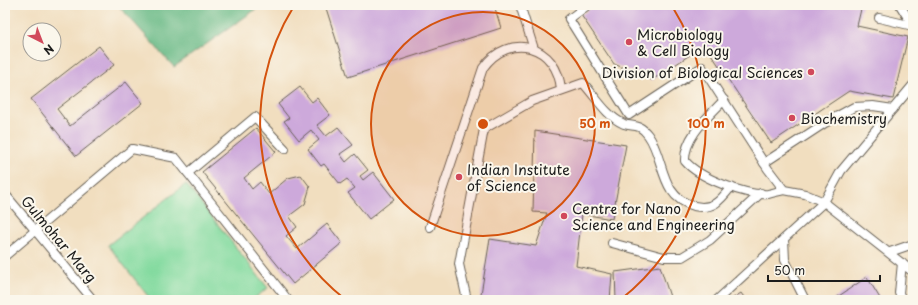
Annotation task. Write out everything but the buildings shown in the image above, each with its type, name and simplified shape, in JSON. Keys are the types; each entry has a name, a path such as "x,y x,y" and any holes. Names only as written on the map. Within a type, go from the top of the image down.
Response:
{"lane":[{"path":"520,5 534,49"},
{"path":"588,5 569,19 630,115 702,67 764,163 784,190"},
{"path":"900,5 913,26"},
{"path":"879,18 913,26"},
{"path":"430,227 483,68 496,53 505,49 520,47 534,49 542,53 554,65 558,73 561,90"},
{"path":"467,300 459,264 484,129 532,101 582,84 614,118 625,124 636,125 648,134 671,193 686,204 704,208 719,202 731,187"},
{"path":"718,300 824,202 841,171 913,86"},
{"path":"724,100 698,128 684,154 685,161 690,168 731,187 768,194 784,190 805,194 824,202 890,252 913,272"},
{"path":"764,163 819,127 854,107 873,106 893,109"},
{"path":"188,174 255,117 285,149"},
{"path":"5,256 132,148 176,158 288,300"},
{"path":"612,243 664,257 682,257 710,240 760,193"},
{"name":"Gulmohar Marg","path":"5,194 93,300"},
{"path":"784,239 785,260 805,300"},
{"path":"890,252 913,244"},
{"path":"902,263 899,293 902,300"}],"green space":[{"path":"118,5 262,5 174,67"},
{"path":"186,184 268,288 252,300 151,300 108,245"}],"place":[{"name":"Microbiology & Cell Biology","path":"629,42"},
{"name":"Division of Biological Sciences","path":"811,72"},
{"name":"Biochemistry","path":"792,118"},
{"name":"Indian Institute of Science","path":"459,177"},
{"name":"Centre for Nano Science and Engineering","path":"564,216"}]}
